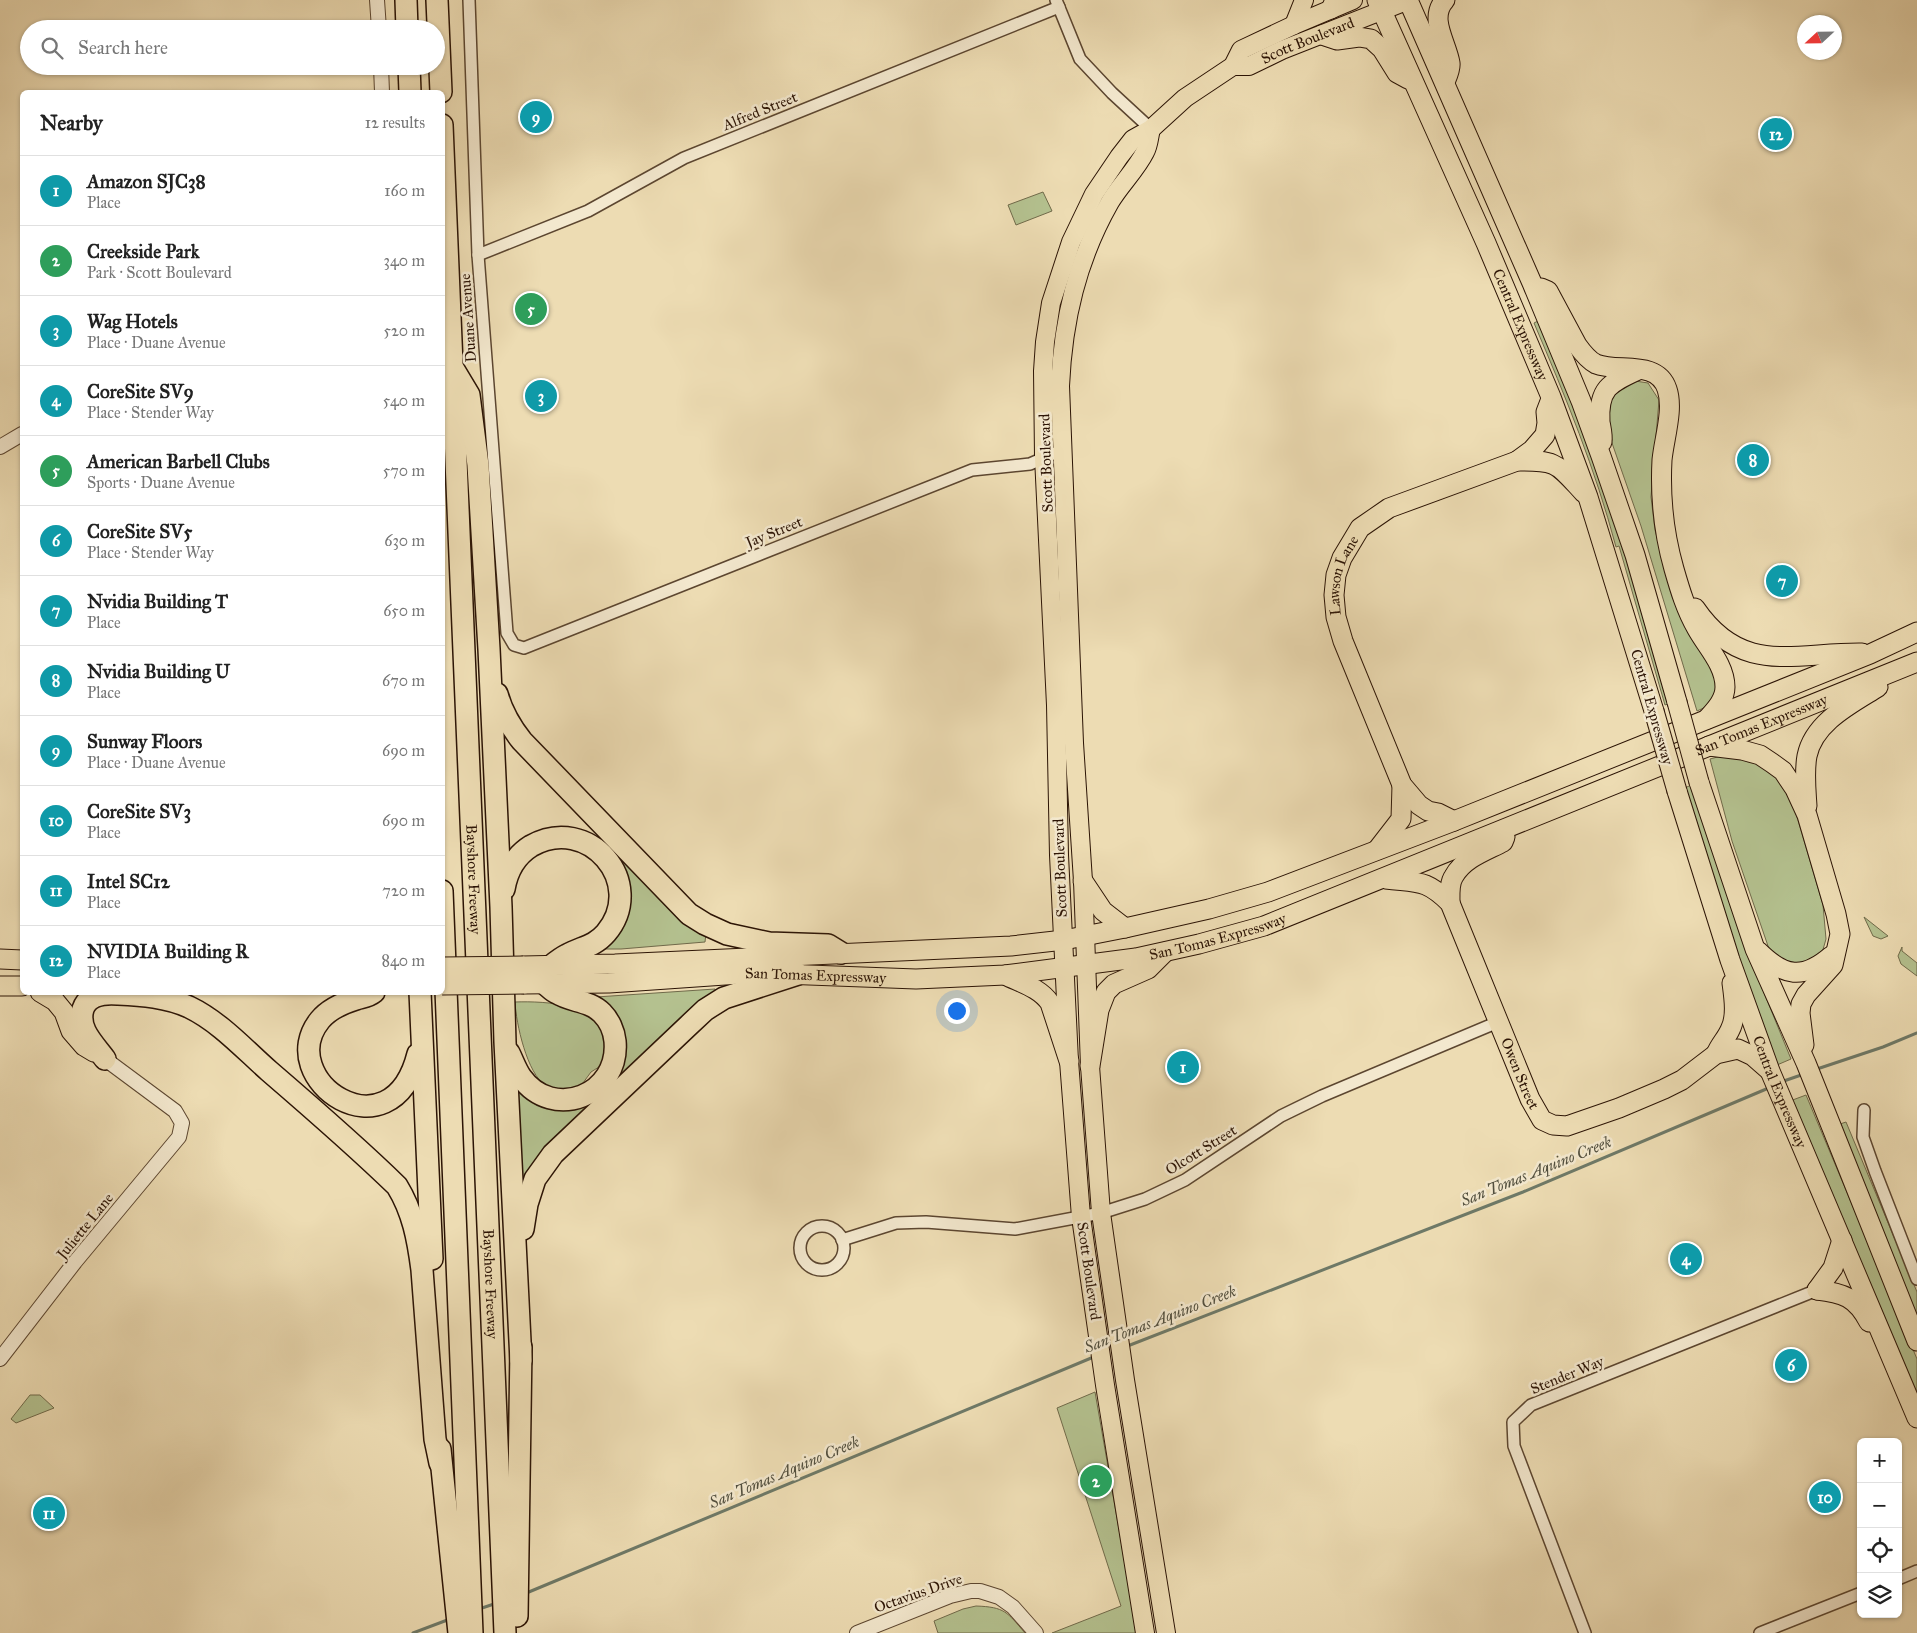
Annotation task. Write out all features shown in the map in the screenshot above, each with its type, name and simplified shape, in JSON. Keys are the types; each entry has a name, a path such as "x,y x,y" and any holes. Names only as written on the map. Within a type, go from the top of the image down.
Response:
{"highway":[{"path":"406,0 407,20"},
{"path":"437,0 438,20"},
{"name":"Central Expressway","path":"1408,0 1532,283 1601,456 1635,555 1699,782 1755,949 1806,1063 1816,1093 1917,1341"},
{"path":"1445,0 1440,5 1438,20 1450,65 1445,84"},
{"name":"Central Expressway","path":"1380,5 1490,252 1551,397 1588,497 1730,960 1785,1108 1917,1418"},
{"path":"1322,35 1338,40 1360,37 1371,39 1382,49 1397,73 1414,81"},
{"path":"409,75 410,90"},
{"path":"440,75 441,90"},
{"name":"Bayshore Freeway","path":"445,192 511,1624"},
{"path":"1532,283 1548,291 1577,345 1594,363 1611,367 1640,369 1655,374 1667,388 1670,404 1662,460 1662,502 1667,544 1686,608 1724,676 1724,696 1707,720"},
{"path":"453,369 470,395 478,465 489,649 505,1042 521,1361"},
{"path":"1601,456 1600,405 1602,397 1611,383 1640,369"},
{"path":"1517,462 1532,450 1545,435 1546,412 1551,397"},
{"path":"1517,462 1536,460 1557,465 1588,497"},
{"name":"Lawson Lane","path":"1402,785 1343,641 1336,617 1334,595 1336,576 1342,558 1360,528 1389,508 1517,462"},
{"path":"1677,582 1702,618 1720,636 1747,652 1771,657 1798,657 1835,653 1870,654"},
{"path":"1909,636 1917,620"},
{"name":"San Tomas Expressway","path":"471,976 536,975 841,954 1011,946 1064,940 1209,909 1268,892 1454,821 1870,654 1909,636"},
{"path":"489,649 494,685 501,708 510,726 522,741 689,914 726,934 769,942 828,945 841,954"},
{"path":"1807,815 1805,774 1807,754 1814,738 1823,726 1838,713 1915,664"},
{"name":"San Tomas Expressway","path":"536,975 608,983 729,974 798,974 916,979 1005,975 1086,965 1166,952 1264,926 1915,664"},
{"path":"1708,746 1742,750 1760,755 1772,763 1783,771 1807,815 1840,934 1833,966 1806,995 1801,1004 1800,1013 1806,1063"},
{"path":"1402,785 1419,805 1428,811 1438,813 1454,821"},
{"path":"1376,850 1401,819 1403,807 1402,785"},
{"path":"1450,903 1451,886 1454,876 1468,860 1503,842 1510,827"},
{"path":"501,907 505,880 510,867 521,854 539,842 553,838 564,837 591,845 606,857 620,890 618,908 613,923 606,933 598,941 585,949 567,954 536,975 558,994 596,1008 609,1022 616,1049 614,1061 607,1076 598,1088 577,1098 554,1100 542,1095 522,1078 505,1042"},
{"path":"1384,879 1426,884 1440,893 1450,903"},
{"path":"1083,882 1103,911 1125,928"},
{"name":"Owen Street","path":"1450,903 1536,1112 1542,1120 1552,1125 1567,1126 1581,1122 1682,1080 1716,1054"},
{"path":"1755,949 1769,963 1786,971 1797,973 1818,967 1837,950"},
{"path":"1090,1066 1099,1010 1106,992 1114,984 1148,969 1166,952"},
{"path":"0,959 20,960"},
{"path":"1716,1054 1720,1043 1731,1030 1734,1020 1730,960"},
{"path":"445,968 471,976"},
{"path":"509,1575 521,1361 522,1233 527,1204 535,1179 553,1154 705,1010 740,992 798,974"},
{"path":"1005,975 1036,989 1046,997 1050,1003 1069,1061"},
{"path":"445,984 471,976"},
{"path":"0,986 20,986"},
{"path":"45,995 55,1001 64,1012 71,1031 84,1046 105,1058"},
{"path":"98,995 84,1005 81,1022 86,1034 105,1058"},
{"path":"129,995 156,997 180,1003 215,1023 292,1090 396,1186 409,1208 418,1243 422,1270 435,1439 462,1586 459,1633"},
{"path":"370,995 340,1005 329,1011 316,1025 309,1046 310,1060 317,1078 329,1092 347,1103 368,1105 379,1103 398,1094 409,1080 422,1037"},
{"path":"420,995 440,1463"},
{"name":"Bayshore Freeway","path":"445,995 462,1586 472,1633"},
{"path":"1716,1054 1738,1049 1753,1056 1770,1071"},
{"path":"1842,1240 1833,1268 1817,1290 1849,1297 1863,1311 1910,1400 1917,1422"}],"main road":[{"path":"1294,25 1304,0"},
{"name":"Scott Boulevard","path":"1145,1633 1105,1385 1081,1218 1064,968 1044,457 1043,371 1045,342 1051,303 1058,276 1071,242 1094,194 1133,139 1151,129 1185,98 1233,66 1241,50 1294,25 1330,3 1353,0"},
{"name":"Scott Boulevard","path":"1233,66 1249,66 1282,50 1322,35 1380,5 1408,0"},
{"name":"Scott Boulevard","path":"1151,129 1146,151 1111,200 1097,226 1075,283 1067,315 1060,386 1090,1066 1101,1213 1125,1380 1166,1633"}],"street":[{"path":"377,0 378,20"},
{"name":"Duane Avenue","path":"469,0 478,255 507,633"},
{"path":"1058,3 1080,59 1112,93 1151,129"},
{"name":"Alfred Street","path":"478,255 588,211 684,158 1058,3"},
{"path":"381,75 382,90"},
{"path":"0,447 20,435"},
{"name":"Jay Street","path":"507,633 514,645 524,648 972,470 1030,464 1062,450"},
{"name":"Olcott Street","path":"842,1240 896,1223 926,1222 1015,1229 1081,1218 1145,1199 1185,1180 1281,1116 1322,1096 1498,1022"},
{"name":"Juliette Lane","path":"0,1359 75,1262 179,1137 182,1123 175,1111 105,1058"},
{"path":"1864,1110 1863,1137 1899,1236 1917,1279"},
{"name":"Stender Way","path":"1585,1633 1514,1446 1513,1422 1531,1405 1817,1290"},
{"path":"1902,1577 1917,1571"},
{"name":"Octavius Drive","path":"857,1633 950,1596 971,1591 990,1594 1008,1603 1036,1633"},
{"path":"1760,1633 1857,1595"}],"green space":[{"path":"1043,192 1052,211 1016,225 1008,205"},
{"path":"1540,320 1599,468 1671,703 1665,705 1619,546 1616,547 1589,461 1534,323"},
{"path":"1629,380 1648,383 1659,400 1651,497 1655,530 1671,590 1710,662 1719,686 1708,706 1697,711 1641,526 1605,423 1613,390"},
{"path":"1725,755 1763,761 1789,790 1823,905 1826,939 1822,953 1796,966 1773,955 1768,946 1732,841 1710,759"},
{"path":"1693,784 1747,951 1791,1059 1777,1065 1757,1017 1683,789"},
{"path":"623,858 706,933 705,942 621,949 596,949 605,943 618,864"},
{"path":"1864,917 1888,936 1881,939 1873,936"},
{"path":"1902,947 1902,951 1917,963 1917,976 1901,964 1898,956"},
{"path":"715,989 717,998 624,1082 615,1078 596,997"},
{"path":"515,1002 557,1004 572,1007 585,1013 596,1021 603,1032 606,1048 602,1065 591,1072 580,1087 563,1090 546,1086 539,1080 528,1060 520,1035"},
{"path":"514,1082 596,1104 518,1196 520,1124 519,1109 514,1100"},
{"path":"1806,1095 1917,1359 1917,1403 1790,1101"},
{"path":"1846,1122 1917,1292 1917,1317 1837,1125"},
{"path":"1095,1392 1137,1633 1052,1633 1121,1606 1057,1408"},
{"path":"30,1395 40,1395 54,1408 16,1423 11,1419"},
{"path":"976,1606 1000,1609 1009,1615 1025,1633 938,1633 934,1621 963,1609"}],"waterway":[{"name":"San Tomas Aquino Creek","path":"1814,1070 1883,1047 1917,1033"},
{"name":"San Tomas Aquino Creek","path":"1781,1082 1804,1074"},
{"name":"San Tomas Aquino Creek","path":"1125,1347 1523,1192 1771,1087"},
{"name":"San Tomas Aquino Creek","path":"524,1594 1096,1356"},
{"name":"San Tomas Aquino Creek","path":"479,1609 497,1603"},
{"name":"San Tomas Aquino Creek","path":"413,1633 450,1619"}],"place":[{"name":"Sunway Floors","path":"536,117"},
{"name":"NVIDIA Building R","path":"1776,134"},
{"name":"American Barbell Clubs","path":"531,309"},
{"name":"Wag Hotels","path":"541,396"},
{"name":"Nvidia Building U","path":"1753,460"},
{"name":"Nvidia Building T","path":"1782,581"},
{"name":"Amazon SJC38","path":"1183,1067"},
{"name":"CoreSite SV9","path":"1686,1259"},
{"name":"CoreSite SV5","path":"1791,1365"},
{"name":"Creekside Park","path":"1096,1481"},
{"name":"CoreSite SV3","path":"1825,1497"},
{"name":"Intel SC12","path":"49,1513"}]}
